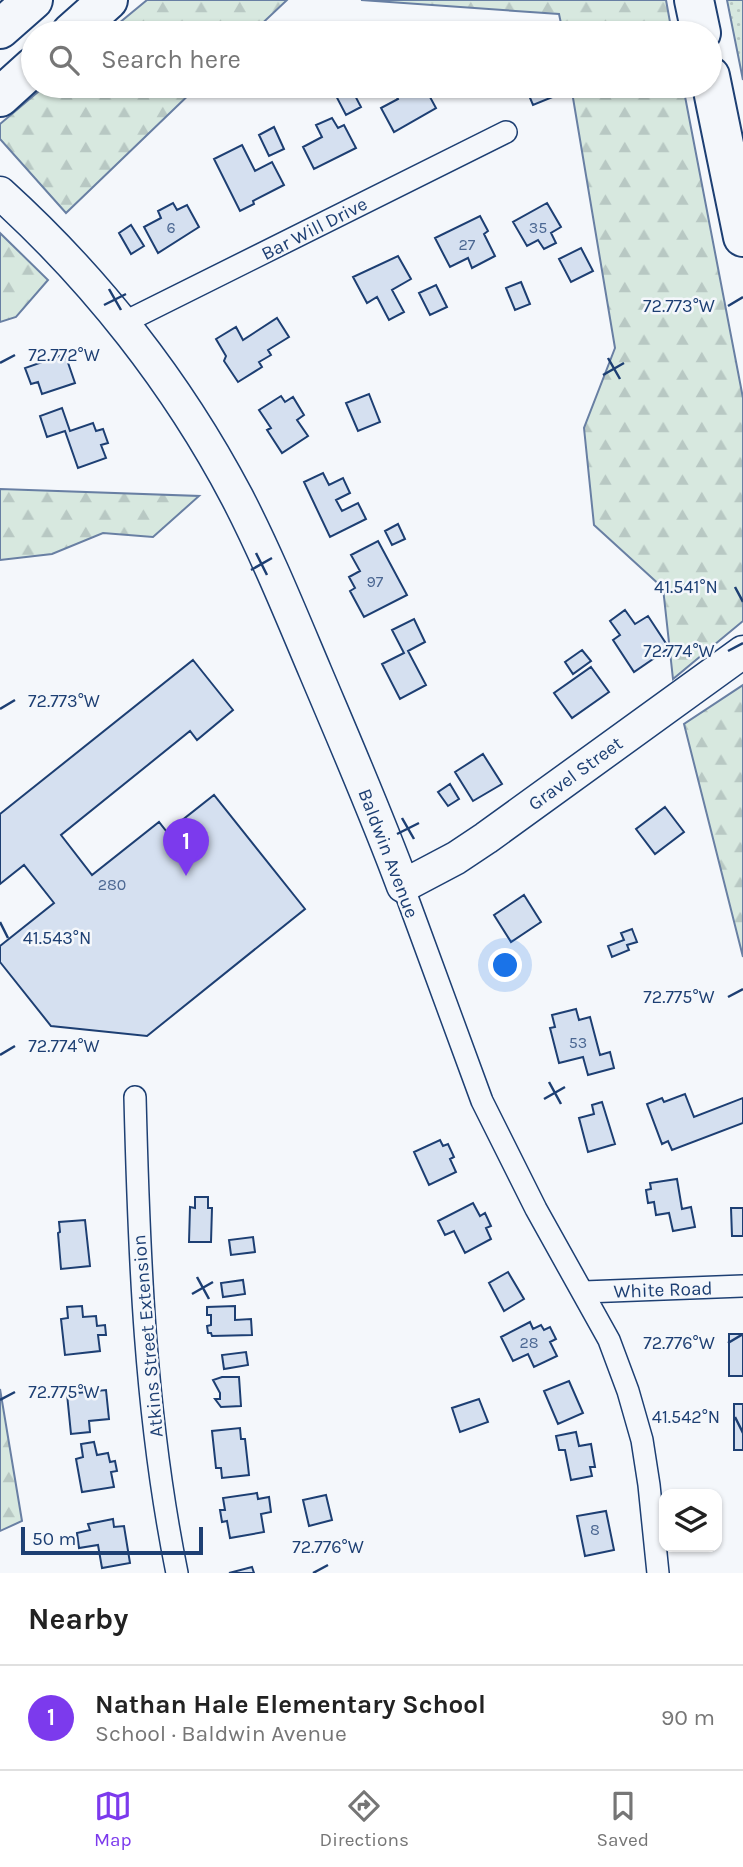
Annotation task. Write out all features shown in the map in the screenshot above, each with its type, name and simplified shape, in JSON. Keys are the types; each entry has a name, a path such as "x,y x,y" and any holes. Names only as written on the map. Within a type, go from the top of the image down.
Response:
{"highway":[{"path":"0,29 33,0"},
{"path":"84,21 108,0"},
{"path":"694,0 698,21"},
{"path":"0,97 21,78"},
{"path":"715,98 743,237"}],"street":[{"name":"Bar Will Drive","path":"123,323 506,132"},
{"name":"Baldwin Avenue","path":"0,193 69,260 123,323 192,419 250,523 342,735 403,886 482,1101 536,1209 609,1340 642,1440 658,1573"},
{"name":"Gravel Street","path":"403,886 446,864 486,838 743,652"},
{"name":"Atkins Street Extension","path":"135,1097 141,1287 149,1378 158,1475 177,1573"},
{"name":"White Road","path":"584,1292 743,1286"}],"green space":[{"path":"147,0 287,0 265,21 122,21"},
{"path":"361,0 666,0 670,21 560,21 559,14"},
{"path":"727,0 743,0 743,80"},
{"path":"31,98 186,98 66,213 0,139 0,124"},
{"path":"573,98 685,98 743,398 743,621 673,679 663,588 594,525 584,428 615,348"},
{"path":"0,233 48,280 16,317 0,322"},
{"path":"0,489 199,496 153,537 103,533 52,554 0,560"},
{"path":"743,685 743,957 684,724"},
{"path":"0,1389 22,1521 0,1531"}],"building":[{"path":"337,98 356,98 361,107 346,115"},
{"path":"431,98 436,108 394,132 381,108 398,99"},
{"path":"530,98 550,98 533,105"},
{"path":"332,118 338,128 344,125 356,148 314,169 303,147 322,137 316,125"},
{"path":"274,127 284,149 269,156 259,135"},
{"path":"242,145 255,171 272,162 284,185 240,211 214,159"},
{"path":"173,203 177,210 187,205 199,227 158,253 144,227 161,218 158,211"},
{"path":"547,203 561,227 551,233 556,243 544,249 538,240 527,246 513,222"},
{"path":"480,216 488,231 484,234 495,256 472,268 468,258 450,267 435,238"},
{"path":"131,225 144,246 131,254 119,233"},
{"path":"581,248 593,271 571,282 559,259"},
{"path":"398,256 411,279 392,290 404,312 389,320 377,297 367,303 353,277"},
{"path":"521,282 530,304 515,310 506,288"},
{"path":"436,285 447,307 430,315 419,293"},
{"path":"277,318 289,337 268,350 271,355 259,362 262,367 238,382 224,361 226,356 216,339 236,327 243,340"},
{"path":"65,354 75,383 42,394 38,382 31,384 25,368"},
{"path":"369,394 380,422 358,431 346,403"},
{"path":"281,396 285,402 293,397 304,415 297,420 308,436 282,453 267,430 271,428 259,410"},
{"path":"62,408 70,431 93,423 96,431 103,429 108,443 101,445 106,458 78,468 65,431 47,437 40,416"},
{"path":"323,473 329,485 343,478 350,493 336,500 342,511 358,503 366,519 330,537 304,482"},
{"path":"398,524 405,539 392,545 385,531"},
{"path":"378,541 407,595 364,617 350,591 355,588 349,577 360,571 351,555"},
{"path":"625,610 635,624 648,616 669,648 634,672 613,640 620,635 610,621"},
{"path":"414,619 425,642 408,651 426,685 400,699 382,664 404,653 392,630"},
{"path":"582,650 591,661 573,674 565,662"},
{"path":"193,660 233,710 197,740 190,731 61,835 92,875 159,822 167,832 214,795 305,909 147,1036 51,1026 0,962 0,946 54,903 24,865 0,884 0,814"},
{"path":"591,667 609,692 572,718 554,693"},
{"path":"483,754 502,784 473,801 455,772"},
{"path":"450,784 459,799 448,806 438,792"},
{"path":"665,807 684,832 655,854 636,829"},
{"path":"524,895 541,922 511,942 494,915"},
{"path":"632,929 637,942 627,945 629,950 612,957 608,946 624,940 621,933"},
{"path":"576,1009 579,1020 590,1017 600,1055 610,1052 614,1068 588,1075 583,1057 559,1063 550,1028 555,1027 552,1015"},
{"path":"685,1094 694,1117 743,1098 743,1123 672,1150 668,1141 662,1144 647,1104 662,1098 664,1102"},
{"path":"602,1102 615,1144 588,1152 579,1118 594,1114 592,1105"},
{"path":"440,1140 443,1146 448,1144 454,1157 450,1159 456,1172 429,1185 414,1152"},
{"path":"677,1179 682,1209 691,1207 695,1227 673,1231 669,1213 656,1215 654,1202 648,1203 646,1190 651,1189 650,1183"},
{"path":"195,1197 208,1197 208,1208 212,1208 211,1242 189,1242 190,1207 195,1208"},
{"path":"473,1203 480,1216 485,1213 491,1226 486,1228 491,1239 465,1253 454,1231 445,1235 438,1221"},
{"path":"731,1208 743,1208 743,1236 732,1236"},
{"path":"85,1220 90,1266 61,1269 59,1222"},
{"path":"253,1237 255,1252 231,1255 229,1240"},
{"path":"508,1272 524,1299 504,1311 489,1283"},
{"path":"243,1280 245,1294 223,1297 221,1283"},
{"path":"82,1306 83,1317 96,1316 97,1326 105,1325 106,1335 98,1335 100,1351 65,1355 61,1319 68,1318 67,1307"},
{"path":"235,1306 235,1320 251,1319 252,1335 212,1336 208,1333 207,1326 211,1325 211,1315 207,1315 207,1307"},
{"path":"530,1322 533,1329 541,1325 544,1330 550,1327 556,1339 550,1342 557,1356 534,1367 528,1354 513,1361 501,1337"},
{"path":"729,1334 743,1334 743,1376 729,1376"},
{"path":"246,1352 248,1365 224,1369 222,1355"},
{"path":"239,1377 241,1406 221,1407 215,1399 220,1399 220,1393 213,1380"},
{"path":"569,1381 583,1413 558,1424 544,1391"},
{"path":"106,1390 109,1419 89,1421 90,1432 71,1434 67,1394"},
{"path":"479,1399 488,1422 460,1432 452,1408"},
{"path":"734,1404 743,1404 743,1450 734,1450"},
{"path":"240,1428 241,1439 245,1439 249,1475 222,1478 221,1468 216,1468 212,1431"},
{"path":"576,1432 579,1446 591,1444 595,1467 590,1467 592,1476 571,1480 565,1450 559,1450 556,1436"},
{"path":"94,1442 97,1455 108,1453 110,1462 115,1461 117,1471 111,1472 114,1487 82,1492 76,1459 83,1457 81,1444"},
{"path":"257,1493 258,1499 269,1497 271,1512 261,1514 264,1532 230,1538 227,1521 222,1522 220,1510 225,1510 223,1498"},
{"path":"326,1495 332,1520 309,1526 303,1500"},
{"path":"606,1511 614,1550 585,1556 577,1516"},
{"path":"113,1519 114,1527 124,1526 130,1563 102,1568 98,1545 79,1548 77,1533 90,1530 88,1524"},
{"path":"252,1567 254,1573 229,1573"}],"place":[{"name":"Nathan Hale Elementary School","path":"186,876"}]}
